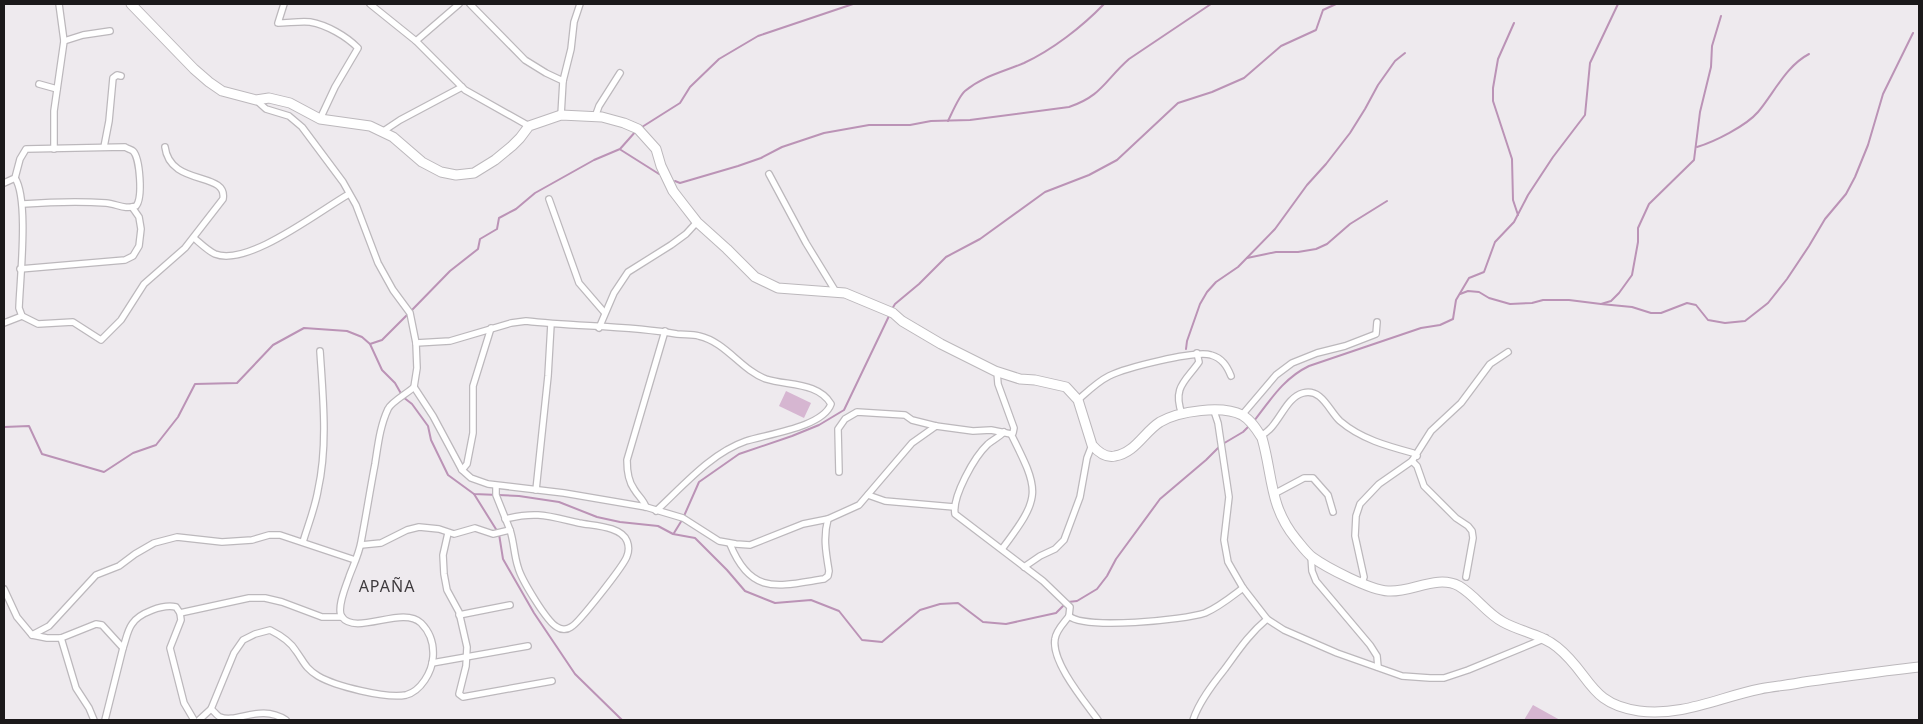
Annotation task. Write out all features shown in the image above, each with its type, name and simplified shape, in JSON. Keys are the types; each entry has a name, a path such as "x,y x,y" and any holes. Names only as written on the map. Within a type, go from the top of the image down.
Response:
{"main road":[{"path":"131,4 208,82 222,90 256,100 269,98 290,103 320,118 370,126 393,137 422,162 440,172 456,176 474,173 495,160 520,138 529,126 561,115 595,117 624,123 638,129 656,149 661,166 673,191 697,222 755,277 764,283 794,291 845,292 893,313 902,321 940,344 997,372 1066,387 1078,400 1092,446 1097,451 1108,456 1125,453 1133,448 1148,431 1170,417 1214,411 1244,416 1258,432 1264,446 1279,513 1287,529 1311,556 1362,583 1389,591 1434,583 1453,584 1472,595 1502,622 1546,638 1568,657 1601,697 1611,704 1641,711 1667,712 1690,708 1761,688 1919,666"}],"street":[{"path":"54,149 54,121 64,41 59,4"},
{"path":"284,4 278,23 310,22 317,24 346,38 358,48 335,87 320,118"},
{"path":"370,4 416,41 462,87 529,126"},
{"path":"379,10 383,4"},
{"path":"416,41 459,4"},
{"path":"470,4 525,60 563,81"},
{"path":"561,115 563,81 571,48 574,22 580,4"},
{"path":"64,41 83,35 110,31"},
{"path":"595,117 599,106 620,73"},
{"path":"104,147 109,121 113,78 117,75 121,76"},
{"path":"39,84 57,89"},
{"path":"382,132 400,120 462,87"},
{"path":"256,100 266,108 289,116 302,127 343,182 356,205 378,264 393,290 410,313 416,344 417,368 414,387 433,416 462,470 471,478 496,486 536,490 646,507 683,518 719,541 730,544 750,544 803,524 828,519 852,510 868,495 912,443 936,426"},
{"path":"15,178 20,159 26,149 125,147 132,150 135,155 139,169 140,199 138,204 132,207 119,207 108,203 23,204"},
{"path":"15,178 20,185 23,204 19,308 22,316 38,324 73,322 101,340 121,320 144,284 185,248 224,200 223,190 211,182 178,170 169,160 165,147"},
{"path":"769,174 806,243 836,292"},
{"path":"4,183 15,178"},
{"path":"194,238 215,254 230,256 243,254 270,243 349,194"},
{"path":"549,199 579,283 604,312"},
{"path":"20,269 125,260 133,256 139,246 141,229 139,217 132,207"},
{"path":"599,328 604,312 619,284 628,272 686,234 697,222"},
{"path":"4,323 22,316"},
{"path":"416,344 450,341 491,328 526,321 599,328 665,331 701,336 716,344 752,373 767,379 810,388 828,399 831,404 829,410 819,418 802,425 745,441 728,449 696,473 656,511"},
{"path":"1244,416 1276,375 1292,363 1376,334 1377,322"},
{"path":"536,490 548,376 551,324"},
{"path":"462,470 467,464 473,433 473,386 491,328"},
{"path":"646,507 641,497 633,489 627,471 627,460 665,331"},
{"path":"303,542 318,490 323,451 324,404 320,351"},
{"path":"1362,583 1364,577 1355,536 1355,522 1358,509 1379,484 1414,458 1431,431 1460,403 1490,364 1508,352"},
{"path":"1182,414 1179,406 1180,386 1199,362 1197,353"},
{"path":"1078,400 1108,377 1146,364 1197,353 1211,355 1224,362 1231,376"},
{"path":"997,372 998,384 1014,428 1014,432 1010,434"},
{"path":"342,618 340,611 342,598 354,560 361,545 381,425 389,406 414,387"},
{"path":"1258,432 1272,428 1296,397 1308,392 1320,397 1339,420 1375,442 1413,453 1416,466 1428,492 1456,518 1468,526 1472,532 1473,538 1466,577"},
{"path":"1214,411 1218,423 1229,497 1224,540 1228,562 1243,588 1267,618 1284,630 1306,641 1402,676 1444,678 1546,638"},
{"path":"839,472 838,429 845,419 857,412 905,415 912,420 936,426 973,431 991,430 1010,434 1031,477 1032,496 1027,514 1002,549"},
{"path":"1004,432 980,453 961,488 954,507 955,514 1043,581 1067,602 1070,608 1069,616 1057,631 1054,646 1066,677 1098,720"},
{"path":"1024,567 1055,549 1064,540 1078,503 1083,486 1087,458 1092,446"},
{"path":"1274,494 1304,478 1312,478 1328,495 1333,512"},
{"path":"496,486 496,495 505,519 518,568 546,618 560,629 573,626 585,614 608,581 623,565 628,554 626,539 618,531 544,515 524,514 505,519"},
{"path":"868,495 885,501 954,507"},
{"path":"730,544 743,567 752,578 767,585 779,586 824,579 828,576 829,571 824,541 824,532 828,519"},
{"path":"361,545 381,543 407,530 419,527 438,529 454,534 475,528 493,534 508,531"},
{"path":"448,533 443,555 444,574 447,590 459,615 467,646 459,694 463,697 552,681"},
{"path":"32,635 49,626 96,575 119,566 154,543 177,537 222,542 252,540 269,535 280,535 354,560"},
{"path":"1311,556 1312,570 1316,581 1370,645 1376,656 1378,666"},
{"path":"1069,616 1078,621 1095,623 1151,622 1190,617 1219,606 1243,588"},
{"path":"4,589 17,617 32,635 61,638 96,624 102,625 123,648"},
{"path":"180,613 249,598 265,598 282,602 322,617 342,618 352,624 411,617 420,622 430,634 434,648 432,663 423,683 416,690 406,694 388,695 348,688 319,677 306,667 295,649 281,635 270,630 255,634 243,640 234,653 211,708 198,720"},
{"path":"105,720 123,648 131,625 160,606 168,605 176,607 180,613 181,620 170,648 184,703 194,720"},
{"path":"459,615 510,605"},
{"path":"1193,720 1205,696 1241,645 1254,629 1267,618"},
{"path":"61,638 76,688 89,708 94,720"},
{"path":"432,663 528,646"},
{"path":"211,708 220,717 228,718 265,712 280,716 286,720"}],"shaded area":[{"path":"786,391 811,403 804,418 779,406"},
{"path":"1533,705 1560,720 1524,720"}],"waterway":[{"path":"642,127 680,103 690,87 719,59 758,36 853,4"},
{"path":"948,121 965,91 986,78 1024,63 1045,52 1086,21 1104,4"},
{"path":"675,181 680,183 738,166 761,158 782,147 824,133 869,125 910,125 931,121 970,120 1069,107 1080,103 1096,93 1129,59 1211,4"},
{"path":"892,309 895,304 919,284 946,257 980,239 1045,192 1089,175 1117,160 1178,103 1212,92 1244,78 1281,46 1316,30 1323,10 1336,4"},
{"path":"1254,421 1285,383 1309,366 1421,328 1440,325 1453,319 1456,300 1469,278 1484,272 1495,242 1514,222 1528,195 1553,157 1585,115 1590,63 1618,4"},
{"path":"1460,294 1468,291 1479,292 1489,298 1510,304 1532,303 1543,300 1569,300 1601,304 1611,301 1619,293 1632,275 1638,242 1638,228 1649,204 1694,160 1700,112 1711,67 1712,46 1721,16"},
{"path":"1514,23 1498,59 1493,88 1493,101 1512,159 1513,200 1518,215"},
{"path":"1601,304 1632,307 1651,313 1661,313 1687,303 1696,305 1708,320 1725,323 1745,321 1768,303 1787,279 1825,219 1846,194 1868,145 1883,94 1913,33"},
{"path":"1186,349 1200,304 1207,292 1216,282 1238,267 1275,229 1307,185 1350,133 1378,85 1395,61 1405,53"},
{"path":"1697,147 1729,133 1746,123 1764,105 1794,65 1809,54"},
{"path":"411,311 450,271 478,249 480,239 497,229 499,218 516,209 535,193 594,160 620,149 636,131"},
{"path":"621,150 659,174"},
{"path":"1247,258 1276,252 1298,252 1316,249 1327,244 1350,224 1387,201"},
{"path":"370,344 382,340 408,314"},
{"path":"684,516 699,482 739,454 819,425 844,410 889,316"},
{"path":"4,427 29,426 42,454 104,472 133,453 156,445 178,417 195,384 237,383 273,345 304,328 347,331 362,337 370,344 382,370 395,383 403,397 412,404 428,426 431,440 448,475 474,494 519,496 559,502 597,517 620,522 658,526 673,534 695,538 745,591 775,603 811,600 839,611 862,640 882,642 920,610 940,604 958,603 983,622 1006,624 1056,613 1064,605"},
{"path":"1068,602 1077,601 1097,589 1116,559 1160,499 1221,445 1243,432 1249,426"},
{"path":"474,494 499,534 503,559 534,613 575,674 622,720"},
{"path":"674,533 682,520"}],"district":[{"name":"APAÑA","path":"387,586"}]}
